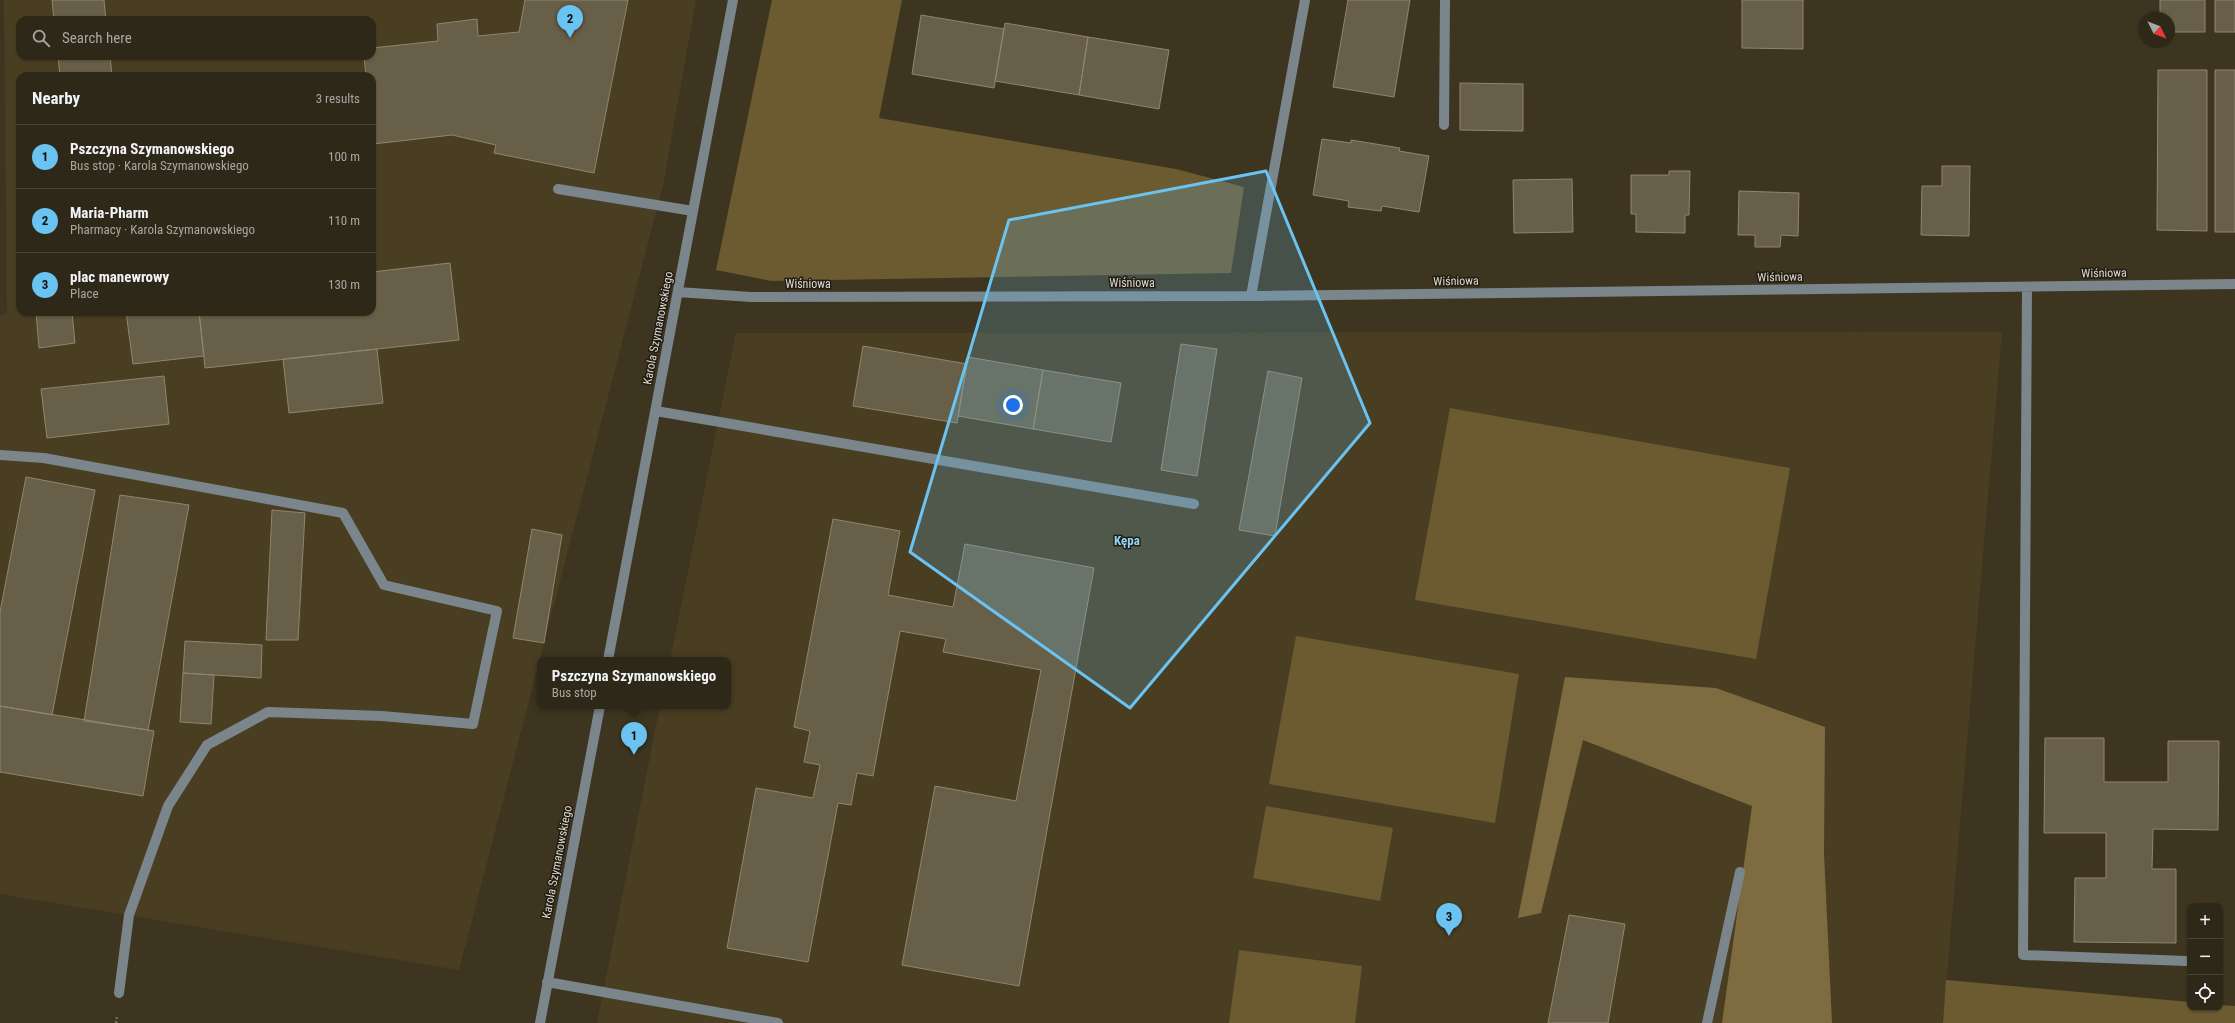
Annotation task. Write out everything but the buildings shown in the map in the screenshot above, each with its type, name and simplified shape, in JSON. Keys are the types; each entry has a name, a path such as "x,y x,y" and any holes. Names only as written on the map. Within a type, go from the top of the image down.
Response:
{"street":[{"name":"Karola Szymanowskiego","path":"609,657 733,0"},
{"path":"1251,296 1305,0"},
{"path":"1444,0 1444,125"},
{"path":"558,188 693,211"},
{"name":"Wiśniowa","path":"678,292 751,297 1251,296 2235,284"},
{"path":"2027,287 2023,955 2186,961"},
{"path":"656,411 1194,504"},
{"path":"0,455 44,458 343,513 384,585 497,611 473,724 382,716 268,712 207,746 168,806 129,915 119,994"},
{"name":"Karola Szymanowskiego","path":"540,1023 599,709"},
{"path":"1707,1023 1740,872"},
{"path":"547,982 778,1023"}],"highlighted area":[{"path":"1266,171 1370,423 1130,708 910,552 1009,220"}],"shaded area":[{"path":"4,0 696,0 663,185 540,657 537,657 537,670 459,970 0,894 0,316 7,313"},
{"path":"772,0 902,0 879,118 1176,169 1244,187 1231,273 771,281 716,270"},
{"path":"2002,332 1943,1023 597,1023 659,709 731,709 731,657 671,657 736,333"},
{"path":"1450,408 1790,468 1756,659 1415,600"},
{"path":"1296,636 1519,674 1495,823 1269,784"},
{"path":"1565,677 1716,688 1825,727 1824,853 1832,1023 1722,1023 1752,806 1583,740 1541,913 1518,918"},
{"path":"1266,806 1393,828 1380,901 1253,878"},
{"path":"1239,950 1362,966 1355,1023 1229,1023"},
{"path":"1946,980 2187,1002 2187,1011 2223,1011 2223,1005 2235,1006 2235,1023 1943,1023"}],"place":[{"name":"Maria-Pharm","path":"570,38"},
{"name":"Pszczyna Szymanowskiego","path":"634,755"},
{"name":"plac manewrowy","path":"1449,936"}],"district":[{"name":"Kępa","path":"1127,540"}]}
